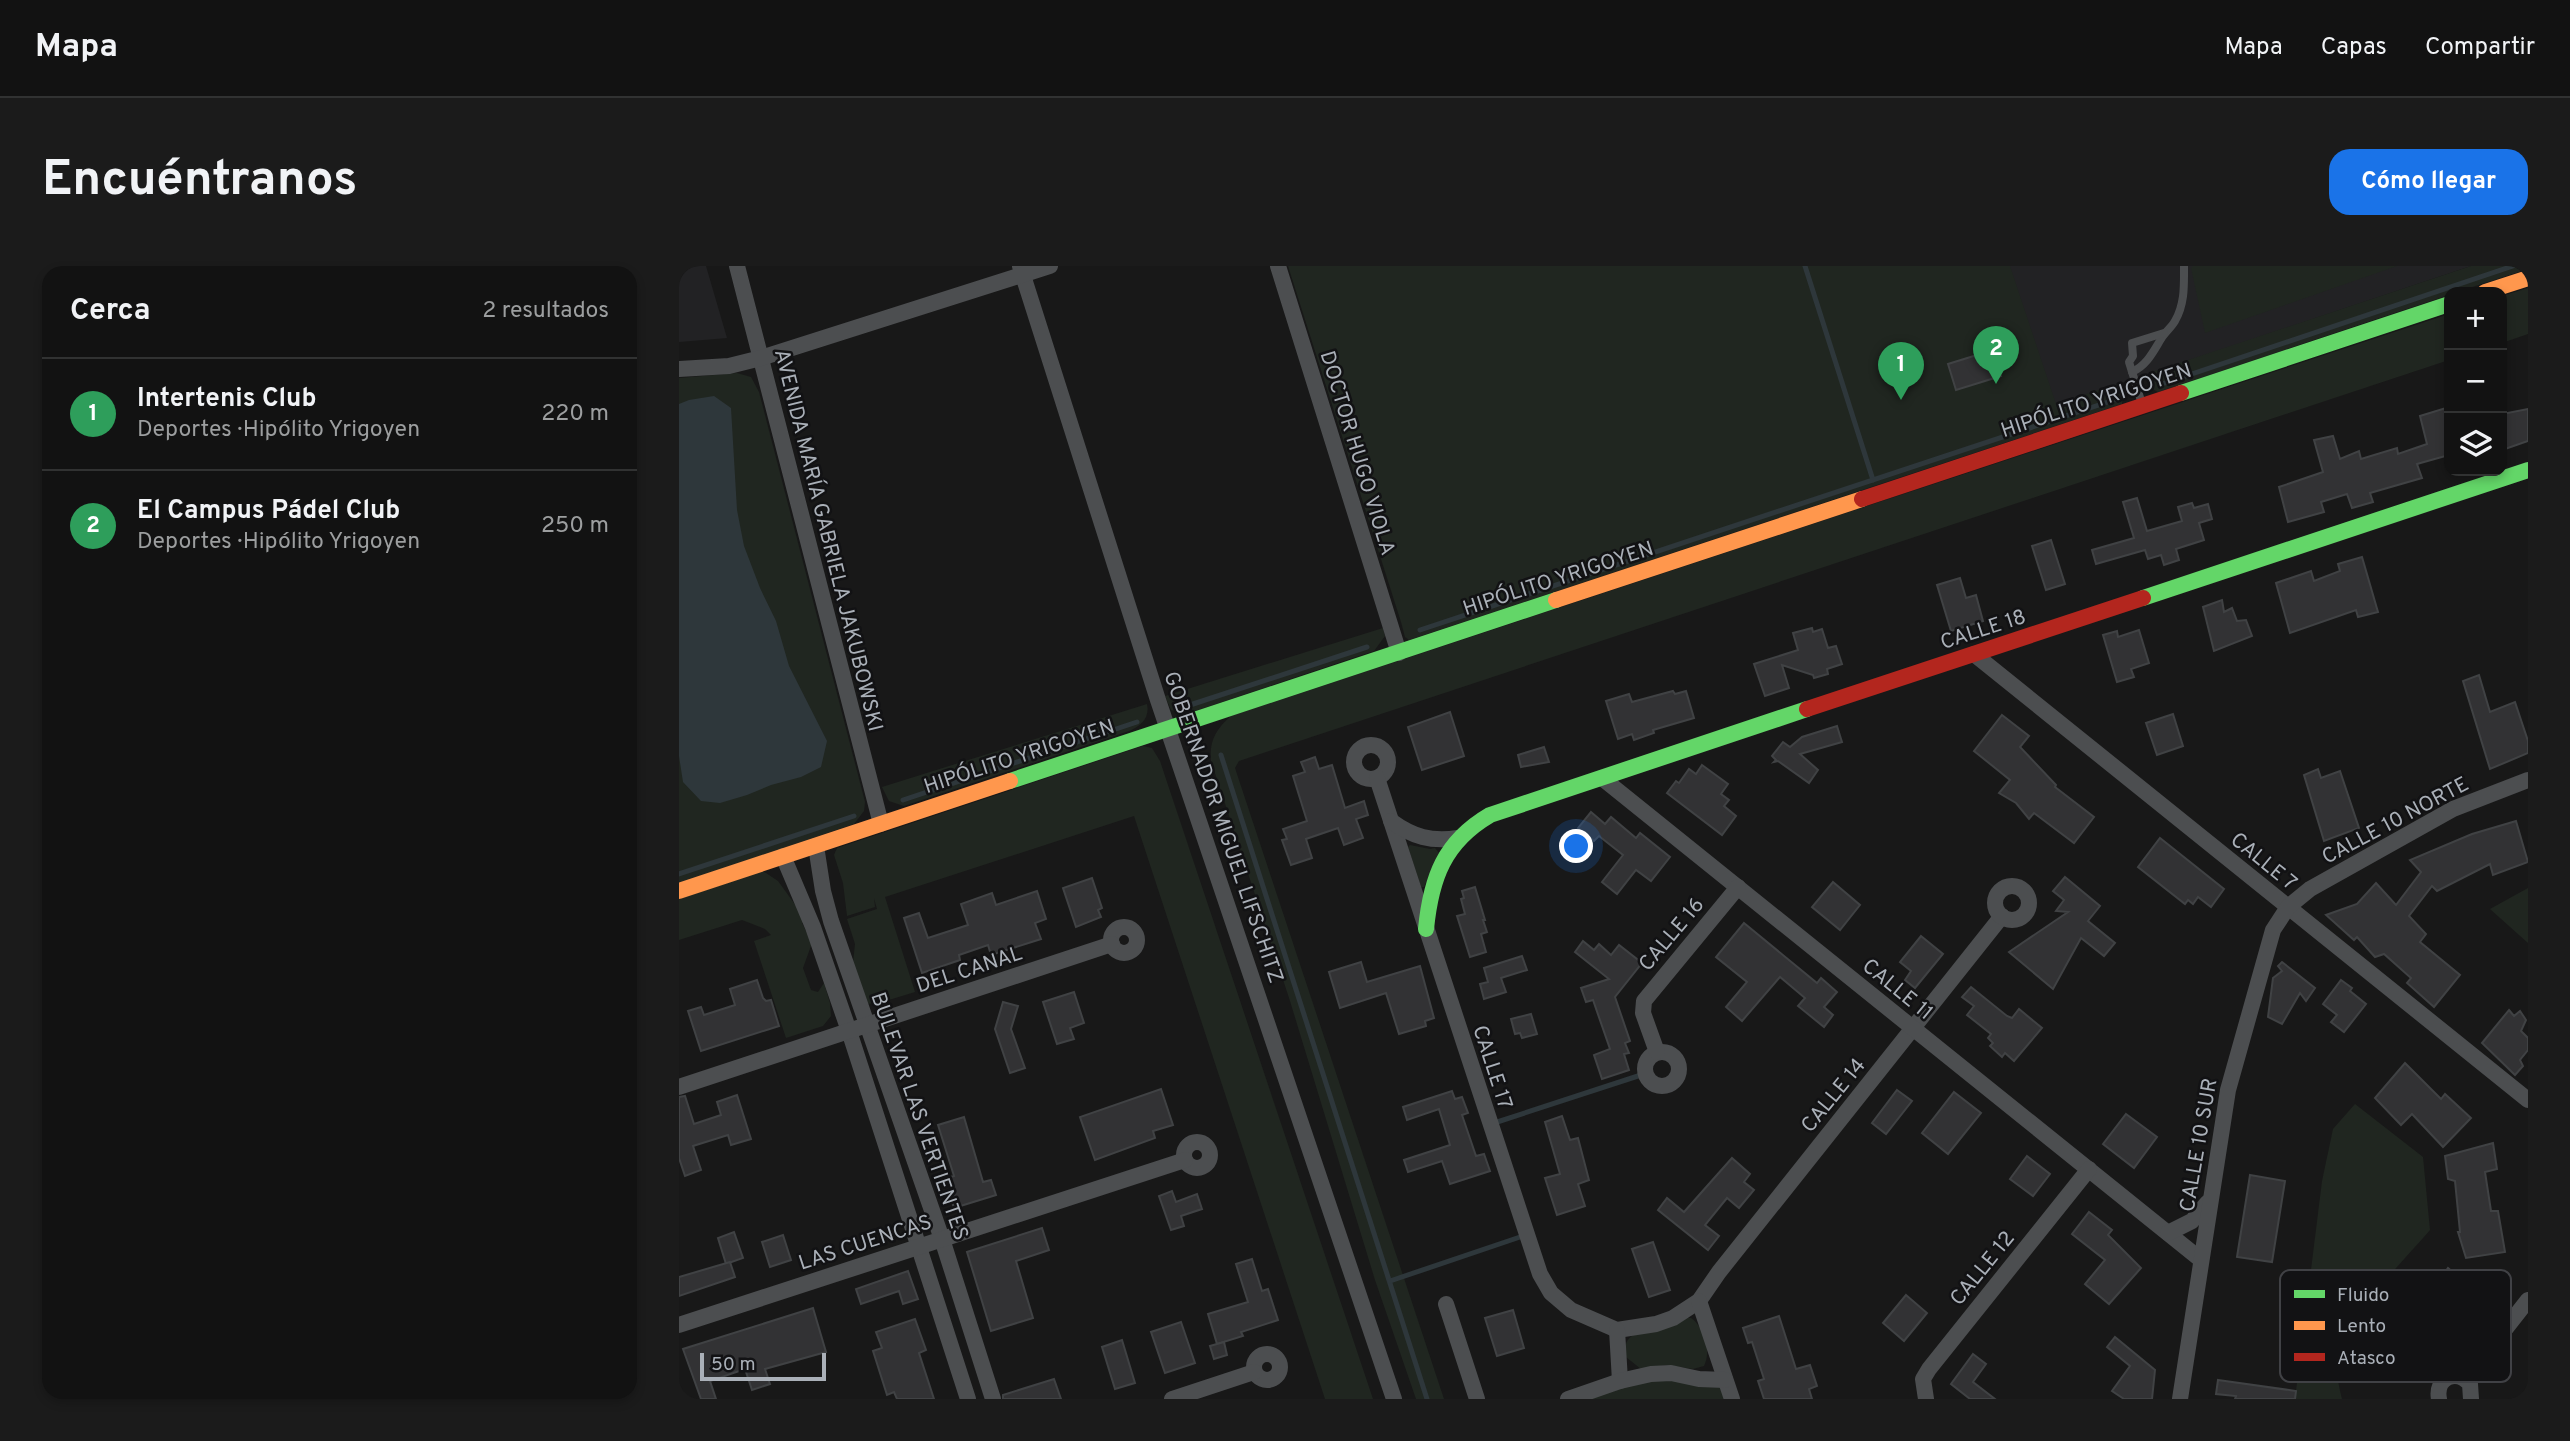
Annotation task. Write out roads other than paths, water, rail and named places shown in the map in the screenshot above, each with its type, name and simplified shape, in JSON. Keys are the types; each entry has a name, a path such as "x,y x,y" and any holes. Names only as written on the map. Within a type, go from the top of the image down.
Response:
{"main road":[{"path":"2500,287 2528,278"},
{"name":"HIPÓLITO YRIGOYEN","path":"679,891 2444,306"},
{"name":"CALLE 18","path":"1426,929 1427,905 1444,858 1474,822 1490,815 2528,470"}],"street":[{"name":"AVENIDA MARÍA GABRIELA JAKUBOWSKI","path":"737,266 881,824"},
{"path":"679,369 729,366 761,358 1021,270 1050,266"},
{"name":"DOCTOR HUGO VIOLA","path":"1277,266 1399,653"},
{"name":"GOBERNADOR MIGUEL LIFSCHITZ","path":"1021,270 1168,729 1394,1399"},
{"name":"CALLE 7","path":"1974,654 2528,1100"},
{"name":"CALLE 17","path":"1377,778 1540,1274 1551,1293 1571,1310 1617,1330"},
{"name":"CALLE 11","path":"1602,778 2200,1259"},
{"name":"CALLE 10 NORTE","path":"2288,907 2310,889 2453,809 2528,780"},
{"path":"1391,821 1405,832 1422,838 1458,838"},
{"name":"BULEVAR LAS VERTIENTES","path":"816,846 831,921 941,1239 993,1399"},
{"name":"BULEVAR LAS VERTIENTES","path":"783,856 813,927 849,1031 968,1399"},
{"name":"CALLE 16","path":"1657,1052 1643,1013 1644,1000 1738,887"},
{"name":"CALLE 10 SUR","path":"2180,1399 2228,1090 2273,930 2288,907"},
{"name":"CALLE 14","path":"1699,1301 1719,1272 2002,916"},
{"name":"DEL CANAL","path":"679,1087 1112,944"},
{"name":"LAS CUENCAS","path":"679,1325 1185,1160"},
{"name":"CALLE 12","path":"1926,1399 1923,1379 1929,1369 2089,1169"},
{"path":"2168,1233 2192,1221 2209,1200"},
{"path":"2511,1322 2528,1300"},
{"path":"1620,1381 1617,1330 1656,1324 1673,1318 1699,1301 1731,1399"},
{"path":"1446,1304 1477,1399"},
{"path":"1172,1399 1254,1372"},
{"path":"1568,1399 1620,1381 1651,1374 1671,1373 1699,1379 1725,1380"},
{"path":"2439,1399 2438,1388 2443,1382"},
{"path":"2468,1382 2472,1391 2471,1399"}],"lane":[{"path":"2132,372 2140,369 2148,360 2177,317 2185,292 2184,266"},
{"path":"2143,406 2129,362 2133,356 2132,343 2164,333"}],"waterway":[{"path":"1805,266 1873,480"},
{"path":"2162,384 2513,266"},
{"path":"1420,630 2114,400"},
{"path":"1190,705 1367,647"},
{"path":"903,800 1137,722"},
{"path":"1221,755 1427,1399"},
{"path":"679,874 854,816"},
{"path":"1491,1124 1641,1075"},
{"path":"1390,1281 1523,1236"}],"place":[{"name":"El Campus Pádel Club","path":"1996,384"},
{"name":"Intertenis Club","path":"1901,400"}]}
